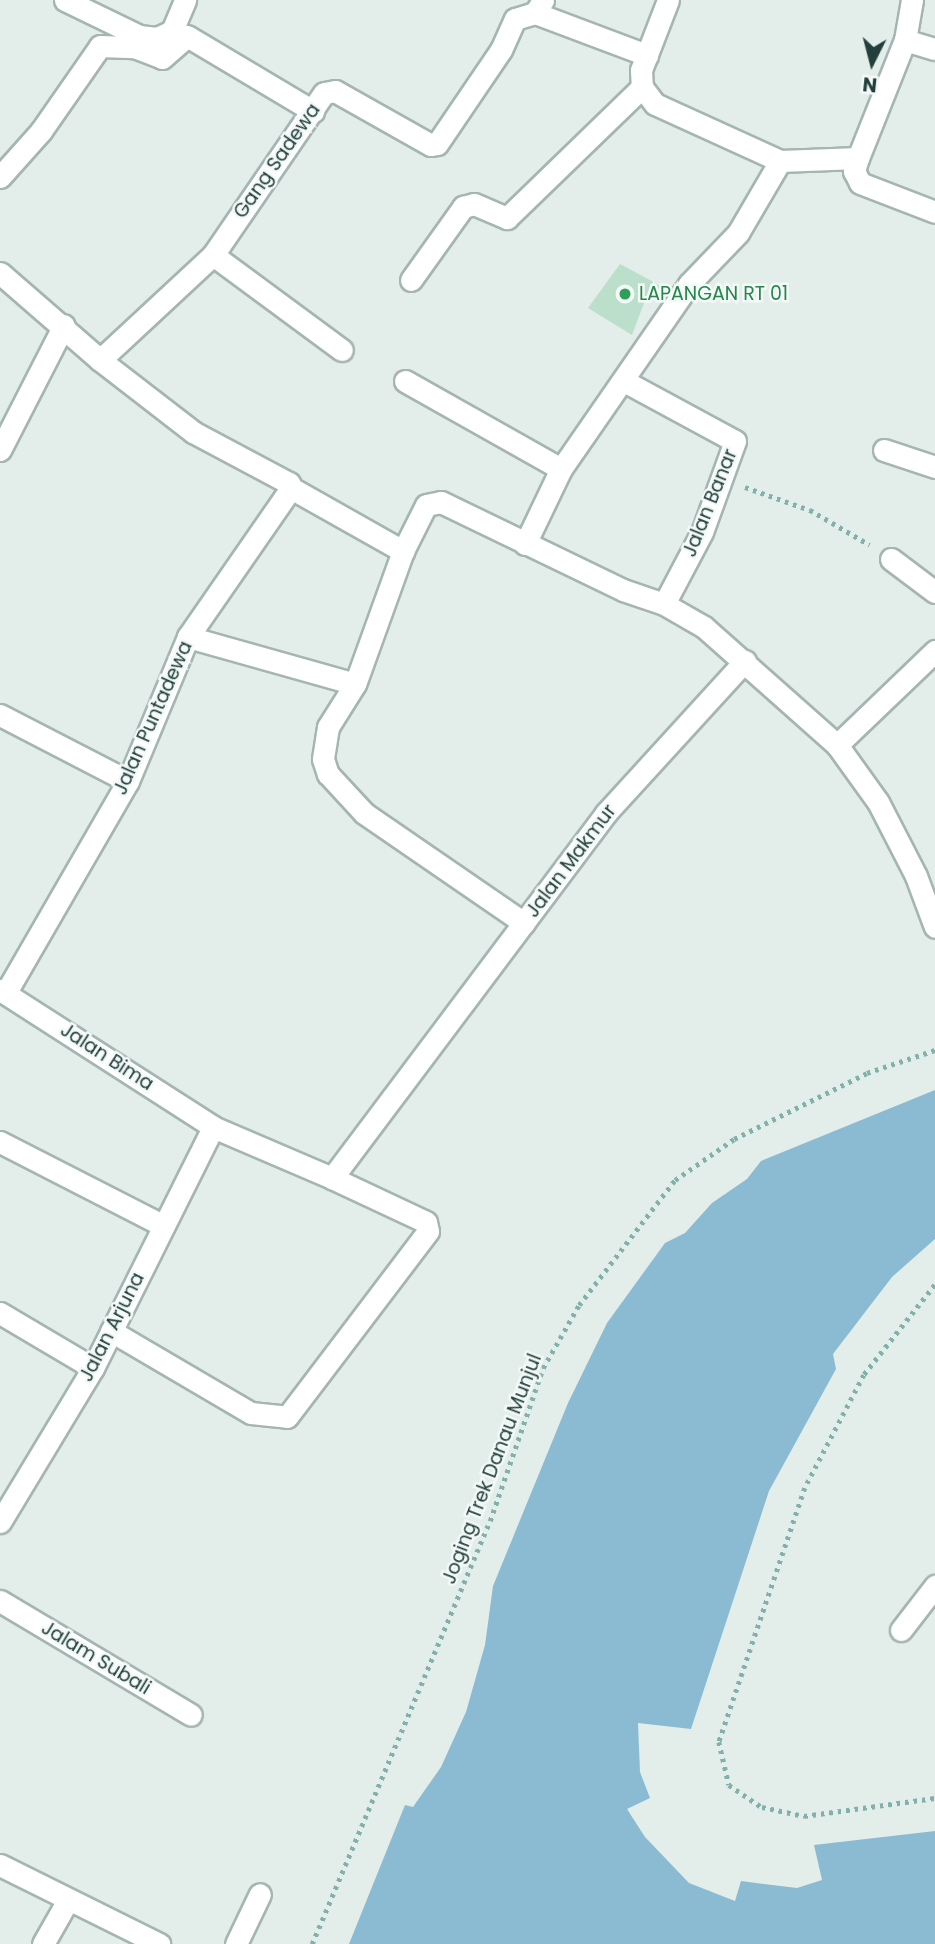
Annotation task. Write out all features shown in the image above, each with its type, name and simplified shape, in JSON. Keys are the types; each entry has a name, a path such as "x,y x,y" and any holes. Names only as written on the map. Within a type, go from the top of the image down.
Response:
{"street":[{"path":"65,0 139,36 157,38 172,31 186,0"},
{"path":"411,280 464,206 474,204 507,218 642,87 647,55 668,0"},
{"path":"912,0 905,40 854,171 860,183 935,212"},
{"path":"539,7 647,55"},
{"name":"Gang Sadewa","path":"100,360 213,255 324,93 335,91 431,145 437,144 501,50 515,19 539,7"},
{"path":"0,177 41,131 100,46 134,47 162,58 187,36 313,111"},
{"path":"905,40 935,49"},
{"path":"642,87 655,104 780,161 858,158"},
{"path":"524,544 561,469 689,284 738,233 780,161"},
{"path":"213,255 342,350"},
{"path":"0,273 64,325 100,360 193,432 289,483 291,488 403,551"},
{"path":"0,450 64,325"},
{"path":"405,381 561,469"},
{"name":"Jalan Banar","path":"624,381 734,438 702,532 664,604"},
{"path":"884,450 935,467"},
{"name":"Jalan Puntadewa","path":"4,990 128,781 188,637 291,488"},
{"path":"524,923 363,813 328,774 323,759 328,727 355,684 403,551 426,505 432,501 664,604 704,627 745,661 837,745 878,802 935,927"},
{"path":"891,559 935,592"},
{"path":"188,637 355,684"},
{"path":"837,745 935,651"},
{"name":"Jalan Makmur","path":"332,1178 606,813 745,661"},
{"path":"0,715 128,781"},
{"name":"Jalan Bima","path":"4,990 213,1127"},
{"path":"111,1331 251,1413 287,1417 428,1231 426,1222 213,1127"},
{"name":"Jalan Arjuna","path":"0,1522 93,1368 213,1127"},
{"path":"0,1142 164,1226"},
{"path":"0,1314 93,1368"},
{"path":"901,1630 935,1586"},
{"name":"Jalam Subali","path":"0,1601 191,1716"},
{"path":"0,1865 159,1944"},
{"path":"236,1944 260,1895"},
{"path":"43,1944 68,1899"}],"path":[{"path":"722,478 810,510 891,559"},
{"name":"Joging Trek Danau Munjul","path":"312,1944 490,1521 542,1368 579,1305 675,1181 734,1139 867,1073 935,1050"},
{"path":"935,1285 864,1375 805,1488 719,1742 729,1785 762,1807 804,1815 935,1798"}],"green space":[{"name":"LAPANGAN RT 01","path":"620,264 661,286 644,303 632,335 588,308"}],"water":[{"path":"935,1090 935,1239 892,1277 833,1354 836,1369 769,1491 691,1729 638,1723 640,1772 650,1798 627,1809 645,1837 689,1883 735,1901 741,1881 797,1888 822,1880 814,1845 935,1831 935,1944 349,1944 405,1805 413,1807 441,1767 466,1712 485,1645 493,1586 568,1403 607,1323 665,1243 685,1233 712,1203 747,1179 761,1161"}],"place":[{"name":"LAPANGAN RT 01","path":"625,294"}]}
